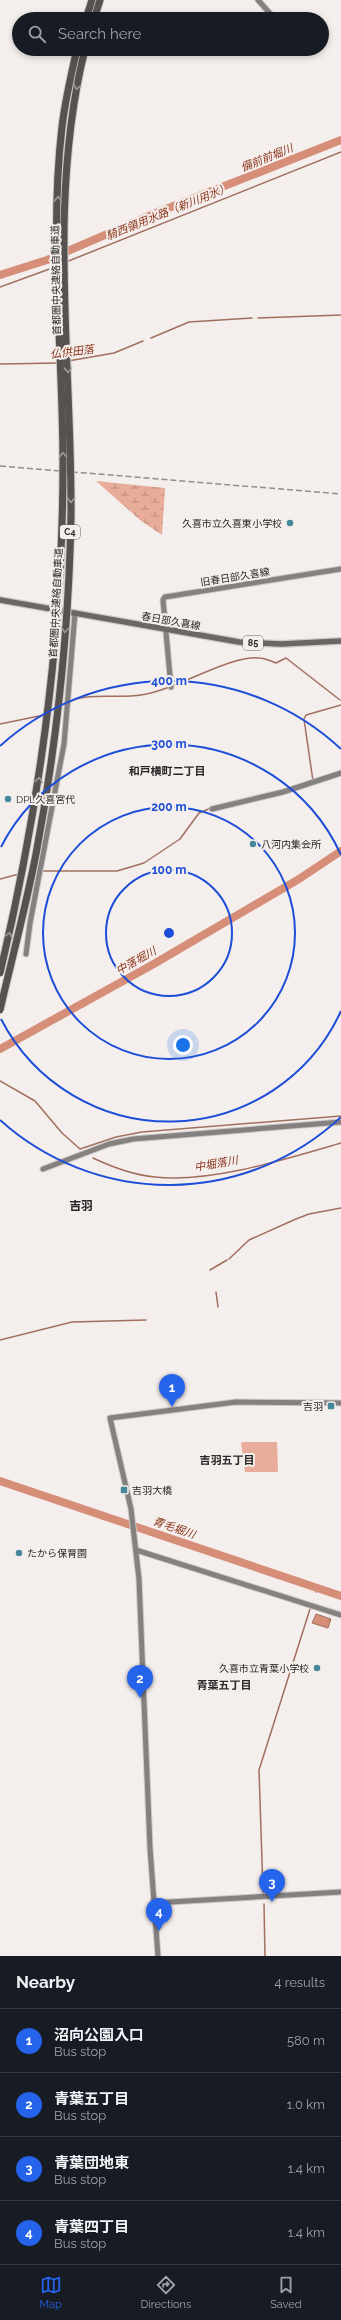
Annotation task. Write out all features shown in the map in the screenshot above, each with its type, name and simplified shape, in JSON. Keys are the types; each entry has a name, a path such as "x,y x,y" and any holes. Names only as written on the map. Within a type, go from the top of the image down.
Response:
{"highway":[{"path":"88,12 92,0"},
{"path":"96,12 100,0"},
{"name":"首都圏中央連絡自動車道","path":"0,973 31,833 49,709 58,605 63,462 58,280 58,180 62,125 76,56"},
{"name":"首都圏中央連絡自動車道","path":"0,1010 36,854 56,728 62,670 71,515 65,300 66,180 74,99 83,56"}],"main road":[{"name":"春日部久喜線","path":"0,600 239,642 281,644 341,641"}],"street":[{"path":"258,0 269,12"},
{"name":"旧春日部久喜線","path":"166,629 163,600 165,597 341,569"},
{"path":"26,954 30,923 64,744 75,613"},
{"path":"166,629 171,687"},
{"path":"212,810 283,792 341,773"},
{"path":"43,1169 109,1144 133,1139 341,1122"},
{"path":"158,1956 136,1550 132,1513 110,1418 236,1402 341,1403"},
{"path":"136,1550 341,1615"},
{"path":"154,1903 341,1892"}],"green space":[{"path":"96,481 165,488 162,535 140,520"},
{"path":"277,1442 278,1472 245,1472 241,1443"}],"water":[{"path":"316,1614 331,1619 328,1628 312,1623"}],"waterway":[{"name":"備前前堀川","path":"0,275 47,260 156,213 341,140"},
{"name":"騎西領用水路（新川用水）","path":"66,262 341,152"},
{"name":"騎西領用水路（新川用水）","path":"0,287 55,267"},
{"name":"仏供田落","path":"258,318 341,315"},
{"name":"仏供田落","path":"151,338 189,322 252,318"},
{"name":"仏供田落","path":"68,361 114,353 143,341"},
{"name":"仏供田落","path":"0,364 59,363"},
{"path":"69,702 85,697 132,696 155,692 233,662 259,658 276,663 286,658 340,700"},
{"path":"313,781 304,719 306,715 341,705"},
{"path":"0,724 44,715"},
{"path":"42,871 117,871 144,863 180,839 199,813 211,808"},
{"name":"中落堀川","path":"0,1049 152,965 299,879 341,851"},
{"path":"0,879 19,874"},
{"path":"0,1081 35,1101 62,1133 80,1149 116,1137 142,1132 341,1116"},
{"name":"中堀落川","path":"93,1158 115,1167 139,1174 155,1177 177,1178 224,1173 248,1168 341,1143"},
{"path":"229,1259 249,1240 309,1214 341,1208"},
{"path":"210,1270 227,1260"},
{"path":"216,1292 218,1307"},
{"path":"0,1340 72,1322 146,1320"},
{"name":"青毛堀川","path":"0,1481 341,1596"},
{"name":"青毛堀川","path":"316,1592 318,1588"},
{"path":"263,1892 259,1770 310,1609"},
{"path":"264,1904 265,1956"}],"railway":[{"path":"0,466 341,494"}],"place":[{"name":"久喜市立久喜東小学校","path":"290,523"},
{"name":"DPL久喜宮代","path":"8,799"},
{"name":"八河内集会所","path":"253,844"},
{"name":"吉羽","path":"331,1406"},
{"name":"沼向公園入口","path":"172,1407"},
{"name":"吉羽大橋","path":"124,1490"},
{"name":"たから保育園","path":"19,1553"},
{"name":"久喜市立青葉小学校","path":"317,1668"},
{"name":"青葉五丁目","path":"140,1698"},
{"name":"青葉団地東","path":"272,1902"},
{"name":"青葉四丁目","path":"159,1931"}],"district":[{"name":"和戸横町二丁目","path":"167,771"},
{"name":"吉羽","path":"81,1206"},
{"name":"吉羽五丁目","path":"227,1460"},
{"name":"青葉五丁目","path":"224,1685"}]}
